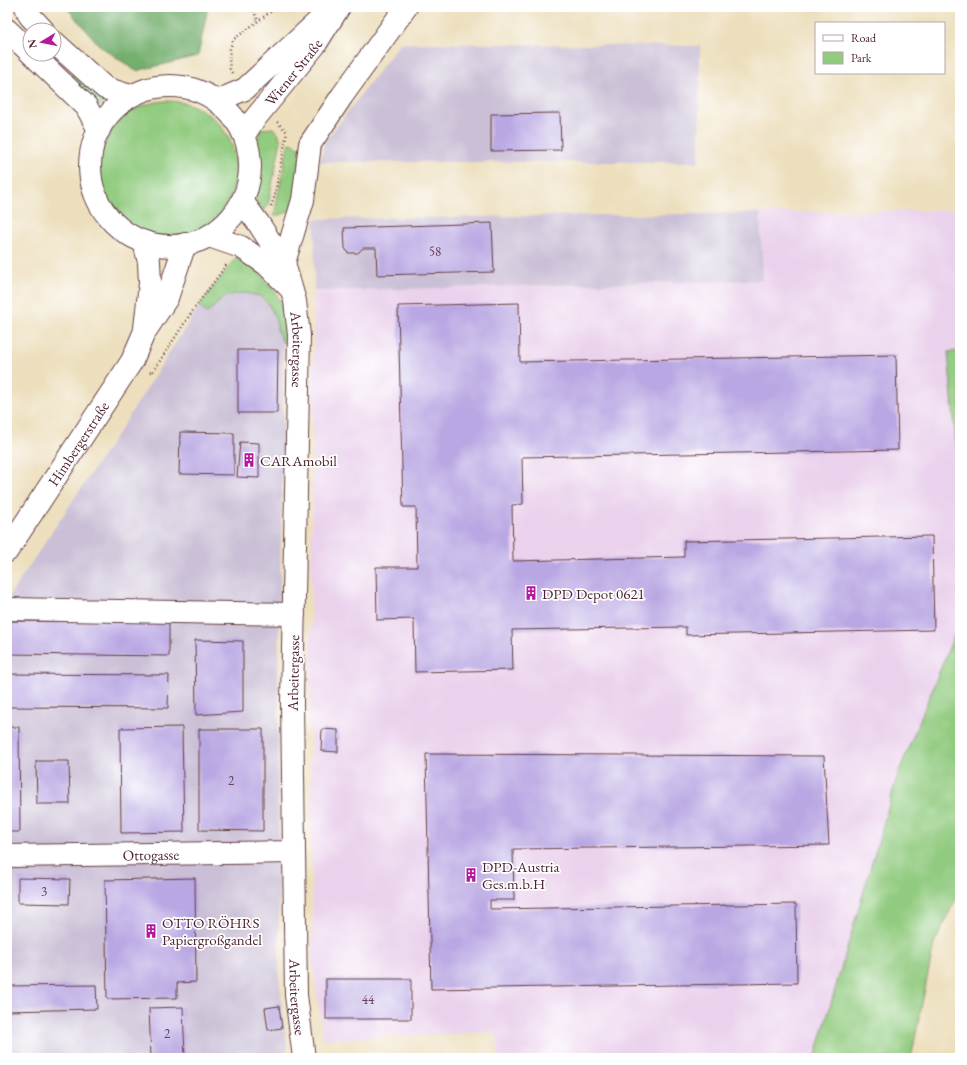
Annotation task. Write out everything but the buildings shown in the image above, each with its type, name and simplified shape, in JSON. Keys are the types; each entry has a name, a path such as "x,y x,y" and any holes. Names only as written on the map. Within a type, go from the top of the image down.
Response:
{"main road":[{"path":"26,7 30,16 36,22"},
{"name":"Wiener Straße","path":"217,101 245,89 303,33 334,7"},
{"name":"Wiener Straße","path":"244,135 253,121 315,45 339,7"},
{"path":"284,263 303,200 310,144 342,96 406,7"},
{"path":"7,30 22,44"},
{"path":"62,49 105,88 130,96"},
{"path":"40,62 86,106 99,130"},
{"path":"165,86 183,87 195,90 217,101 233,117 244,135 249,151 250,168 248,185 242,201 232,216 222,227 209,236 198,241 185,244 166,246 144,242 124,231 108,216 96,196 90,174 92,151 99,130 112,110 130,96 147,89 165,86"},
{"name":"Arbeitergasse","path":"242,201 284,263 295,301 299,335 292,702 296,995 304,1058"},
{"name":"Arbeitergasse","path":"209,236 241,247 266,264 290,288"},
{"name":"Himbergerstraße","path":"144,242 149,262 150,283 144,333"},
{"name":"Himbergerstraße","path":"7,551 132,361 144,333 167,298 185,244"},
{"path":"7,609 294,614"},
{"name":"Ottogasse","path":"7,856 294,852"}],"path":[{"path":"252,7 258,21"},
{"path":"270,209 274,198 287,132"},
{"path":"148,370 152,373 191,313 231,260"}],"shaded area":[{"path":"400,43 700,46 699,162 320,162 324,143"},
{"path":"960,210 960,351 948,352 960,487 960,621 898,774 815,1058 499,1058 496,1032 323,1039 313,965 310,732 314,291 763,280 760,213"},
{"path":"760,213 763,280 314,291 315,219"},
{"path":"245,293 260,296 269,305 275,317 278,332 283,343 283,439 278,681 279,975 288,1058 7,1058 7,599 132,412 199,306 207,313 224,297"}],"green space":[{"path":"66,7 208,7 198,56 136,71 100,46"},
{"path":"70,74 73,74 106,101 100,107 69,76"},
{"path":"161,101 175,101 194,106 216,121 231,143 235,156 235,182 231,195 216,217 194,232 175,237 161,237 142,232 120,217 105,195 100,176 100,162 105,143 120,121 142,106"},
{"path":"273,128 279,134 281,140 268,205 264,211 256,200 255,195 258,172 257,141 261,129"},
{"path":"290,143 294,144 300,150 297,191 293,206 289,211 284,214 274,216 288,145"},
{"path":"239,254 253,265 276,293 285,314 287,336 283,343 278,332 275,317 269,305 260,296 245,293 224,297 207,313 199,306"},
{"path":"960,351 960,487 948,352"},
{"path":"960,621 960,890 934,944 911,1058 815,1058 898,774"}],"place":[{"name":"CARAmobil","path":"249,460"},
{"name":"DPD Depot 0621","path":"531,593"},
{"name":"DPD-Austria Ges.m.b.H","path":"471,875"},
{"name":"OTTO RÖHRS Papiergroßgandel","path":"151,931"}]}
